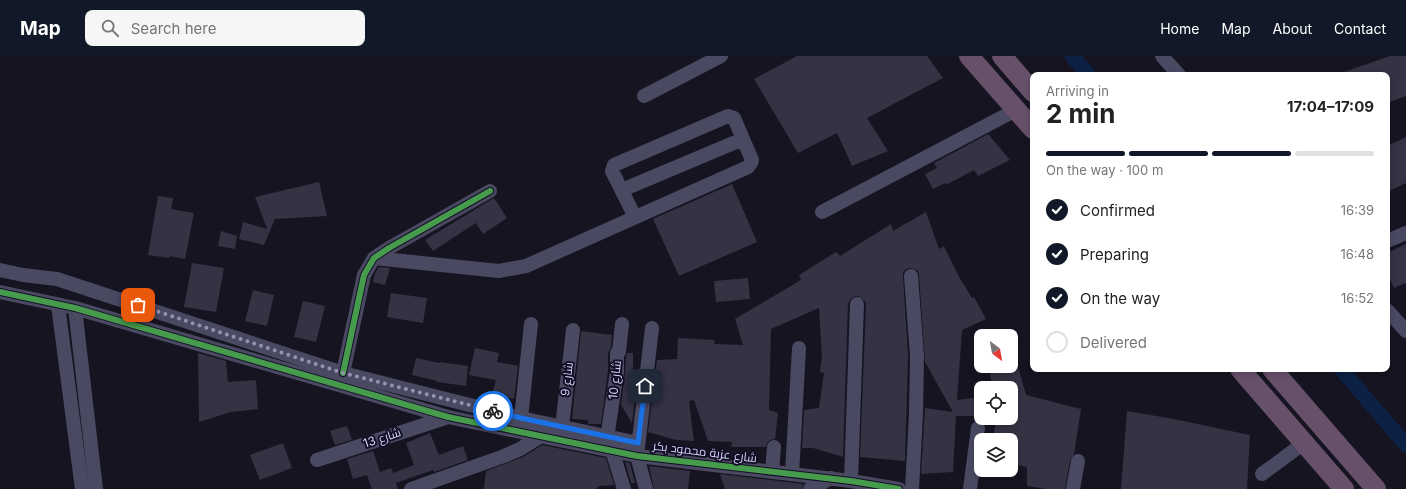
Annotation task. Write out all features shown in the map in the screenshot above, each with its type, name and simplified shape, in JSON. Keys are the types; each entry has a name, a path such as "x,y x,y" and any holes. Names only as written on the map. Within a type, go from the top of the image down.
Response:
{"highway":[{"path":"969,56 1030,126"},
{"path":"1002,56 1030,89"},
{"path":"1243,372 1344,489"},
{"path":"1275,372 1376,489"}],"street":[{"path":"644,96 721,56"},
{"path":"1162,56 1176,72"},
{"path":"822,212 1016,110"},
{"path":"374,258 499,271 526,266 748,167 752,164 752,160 734,118 728,116 614,165 612,170 635,217"},
{"path":"622,190 743,139"},
{"path":"343,373 364,275 374,258 490,191"},
{"path":"1390,240 1406,232"},
{"name":"شارع عزبة محمود بكر","path":"0,270 23,275 57,279 343,373 562,428 610,444"},
{"path":"911,276 917,356 912,489"},
{"name":"شارع عزبة محمود بكر","path":"0,292 75,308 448,417 541,436 610,444 772,472 831,478 899,489"},
{"path":"851,481 857,304"},
{"path":"58,305 82,489"},
{"path":"75,308 96,489"},
{"path":"1390,313 1406,331"},
{"path":"521,418 532,324"},
{"name":"شارع 10","path":"610,444 617,372 617,353 619,352 622,324"},
{"path":"646,489 637,449 652,328"},
{"name":"شارع 9","path":"562,428 573,330"},
{"path":"792,474 799,348"},
{"name":"شارع 13","path":"317,460 448,417"},
{"path":"970,489 978,428"},
{"path":"411,489 504,456 520,449 541,436"},
{"path":"1262,474 1304,443"},
{"path":"610,444 624,489"},
{"path":"772,472 774,446"},
{"path":"1072,489 1078,461"},
{"path":"810,489 831,478"}],"building":[{"path":"797,56 927,56 943,78 867,118 888,151 852,166 837,133 798,153 754,79"},
{"path":"1390,56 1406,56 1406,96 1390,102 1390,72 1344,72"},
{"path":"988,134 1010,160 978,176 974,170 946,185 945,183 933,189 925,174 937,168 934,163"},
{"path":"1406,137 1406,183 1390,191 1390,145"},
{"path":"319,182 327,216 275,219 264,245 239,239 243,222 267,229 255,197"},
{"path":"732,184 757,242 679,276 653,219"},
{"path":"158,196 173,198 171,209 194,213 185,259 169,256 169,258 148,255"},
{"path":"494,198 507,218 483,234 476,223 433,251 425,240"},
{"path":"926,212 939,249 944,246 958,275 972,298 974,297 986,319 962,330 957,400 974,398 974,416 956,416 953,472 921,474 925,408 953,412 925,362 919,275 918,271 911,268 906,269 903,273 908,356 905,461 860,457 866,304 864,300 858,296 853,297 848,304 843,457 813,448 802,448 804,410 819,408 824,373 820,372 822,357 819,308 771,329 769,410 778,413 775,439 770,440 766,447 731,447 732,442 708,441 694,400 689,401 694,441 676,440 648,432 657,360 677,359 678,338 715,340 714,344 743,345 735,319 801,280 799,275 836,252 840,256 891,224 893,231"},
{"path":"221,231 237,236 235,249 218,246"},
{"path":"1406,244 1406,283 1394,288 1390,279 1390,252"},
{"path":"192,263 224,268 216,312 184,307"},
{"path":"379,267 390,268 385,285 373,282 375,273"},
{"path":"748,278 750,299 716,302 714,281"},
{"path":"253,290 274,295 267,326 245,321"},
{"path":"391,293 427,298 423,323 387,317"},
{"path":"303,301 325,306 316,342 294,337"},
{"path":"581,331 612,335 611,347 608,353 608,371 601,424 588,424 588,420 572,419"},
{"path":"475,348 499,353 497,362 518,366 514,399 492,394 496,380 469,375"},
{"path":"198,353 226,361 228,382 256,380 258,409 231,412 199,422"},
{"path":"627,353 633,353 633,377 638,373 632,423 621,405"},
{"path":"416,358 439,363 468,366 466,386 437,382 412,375"},
{"path":"1018,369 1026,395 1081,409 1074,454 1070,460 1065,489 1047,489 1027,486 1027,467 1018,465 1018,433 994,433 995,425 1018,425 1018,381 991,381 990,373 1018,373"},
{"path":"1127,411 1250,435 1247,489 1121,489"},
{"path":"347,426 352,440 335,445 330,431"},
{"path":"430,433 439,455 463,446 468,460 396,483 398,489 372,489 367,475 353,479 347,459 373,451 380,472 391,468 393,473 414,465 406,443"},
{"path":"283,443 292,468 260,480 250,455"},
{"path":"542,445 606,458 614,485 599,486 596,489 484,489 486,471 523,457"},
{"path":"625,462 630,463 635,483 631,483"},
{"path":"649,466 690,471 688,489 654,489"},
{"path":"720,474 803,484 802,489 725,489"}],"waterway":[{"path":"1072,56 1086,72"},
{"path":"1344,372 1406,445"}],"cycle path":[{"path":"343,373 364,275 374,258 490,191"},
{"path":"0,292 75,308 448,417 637,456 851,481 899,489"}],"way so far":[{"path":"138,305 343,373 493,411"}],"route":[{"path":"493,411 607,438 638,443 645,386"}]}
